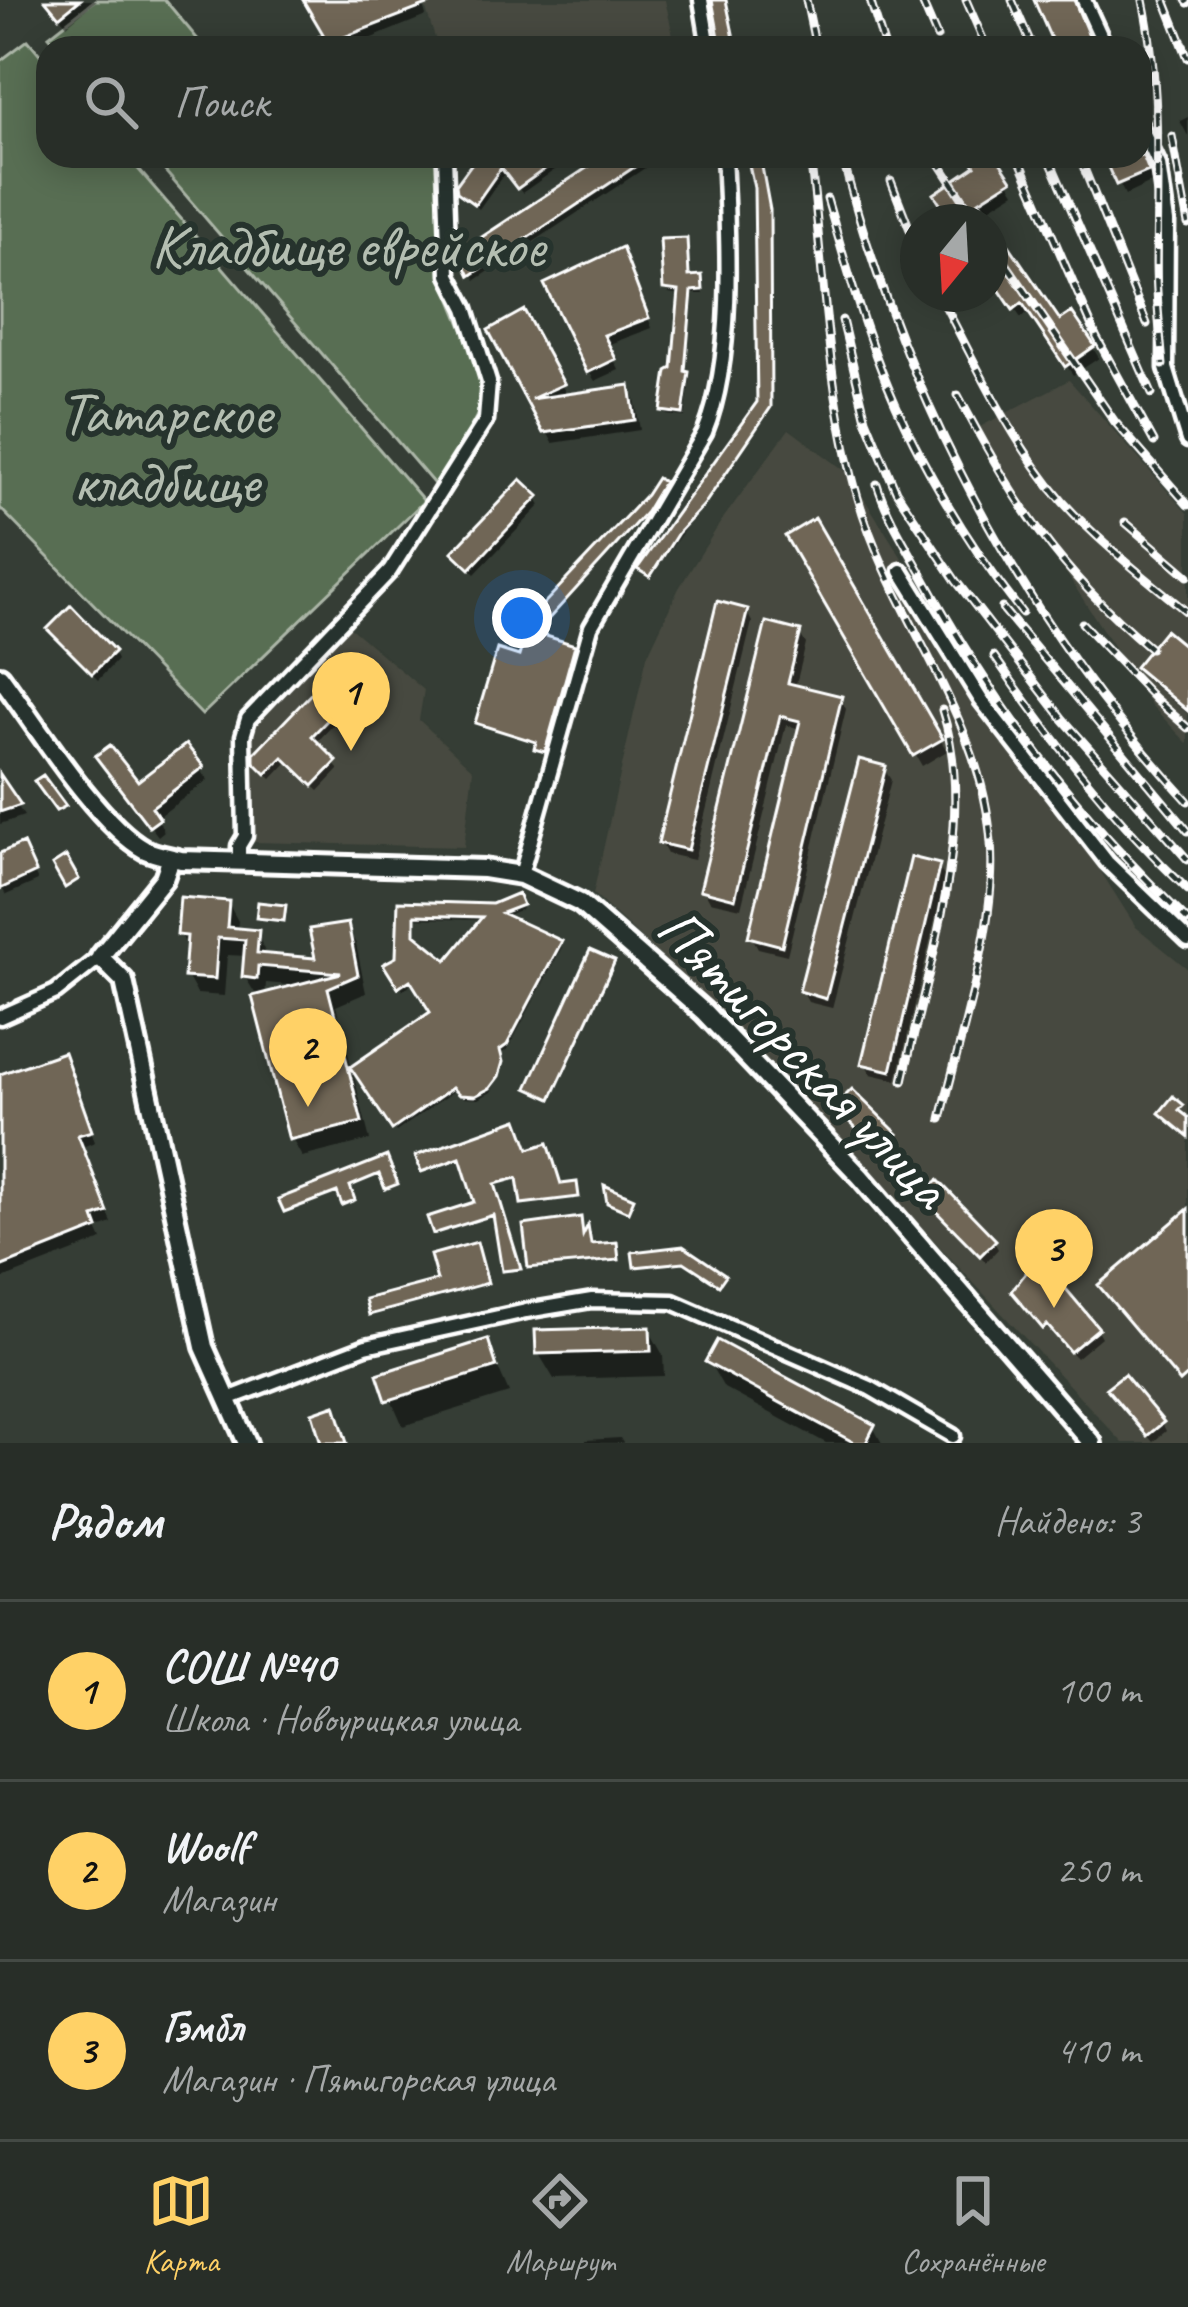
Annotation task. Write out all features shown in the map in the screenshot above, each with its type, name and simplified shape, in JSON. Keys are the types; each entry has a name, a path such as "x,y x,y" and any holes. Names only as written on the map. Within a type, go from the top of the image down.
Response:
{"main road":[{"path":"0,676 124,834 145,850 171,858 164,878 100,958 124,981 204,1348 247,1443"},
{"name":"Пятигорская улица","path":"171,858 465,868 521,875 580,902 704,1012 860,1175 1091,1443"}],"street":[{"path":"700,0 707,36"},
{"path":"1084,0 1100,36"},
{"path":"1152,149 1160,165 1167,222 1166,368 1188,440"},
{"path":"239,863 239,846 245,836 248,719 390,571 486,419 489,382 466,308 449,275 445,168"},
{"path":"521,875 591,627 715,410 725,293 724,168"},
{"path":"901,571 981,700 1106,862 1188,940"},
{"path":"0,1017 56,992 100,958"},
{"path":"228,1399 366,1346 526,1310 592,1300 673,1302 870,1388 953,1436"}],"shaded area":[{"path":"423,0 665,0 673,36 434,36"},
{"path":"1069,380 1188,514 1188,744 1151,705 974,430"},
{"path":"789,429 848,473 1136,927 1188,969 1188,1443 1123,1443 718,1009 593,894 647,656 679,588"},
{"path":"347,625 424,690 419,720 473,770 464,847 252,842 250,731"}],"green space":[{"name":"Кладбище еврейское","path":"95,0 165,0 195,36 49,36"},
{"name":"Татарское кладбище","path":"28,40 36,50 36,168 137,168 424,501 202,715 0,508 0,61"},
{"name":"Кладбище еврейское","path":"162,168 436,168 442,278 476,361 483,403 440,491"}],"building":[{"path":"45,0 80,0 59,17"},
{"path":"303,0 438,1 347,36 320,36 323,34"},
{"path":"712,0 726,0 734,36 719,36"},
{"path":"1034,0 1074,0 1089,36 1050,36"},
{"path":"468,168 501,168 475,205 457,192 456,185"},
{"path":"501,168 546,168 517,189"},
{"path":"587,168 633,168 470,276 459,252"},
{"path":"750,168 762,168 770,210 771,407 650,577 637,569 757,402 754,188"},
{"path":"972,168 1004,168 1012,180 979,201 981,204 941,204 934,194"},
{"path":"1108,168 1148,168 1149,171 1116,185"},
{"path":"687,238 689,276 702,275 703,290 692,291 683,414 661,411 667,371 672,368 679,291 663,289 660,239"},
{"path":"1008,244 1060,320 1072,312 1095,346 1065,367 1022,303 1013,310 1008,303"},
{"path":"622,247 649,318 604,335 616,359 587,373 544,284"},
{"path":"524,310 564,384 531,399 630,385 635,420 543,433 488,330"},
{"path":"657,478 664,482 646,512 545,623 534,614 646,495"},
{"path":"521,479 539,496 470,569 452,552"},
{"path":"815,518 943,739 913,756 785,536"},
{"path":"717,601 748,609 688,850 658,843"},
{"path":"71,605 115,651 92,674 47,629"},
{"path":"766,622 801,631 788,683 842,696 782,946 748,937 800,721 780,716 735,899 700,890"},
{"path":"527,630 575,645 545,752 534,749 536,742 475,723 497,649 519,656"},
{"path":"1165,630 1188,649 1188,711 1135,667"},
{"path":"350,653 379,680 360,700 353,694 312,736 337,761 313,786 283,757 266,774 254,762 254,753"},
{"path":"186,744 204,767 152,807 160,819 149,827 95,756 110,745 138,781"},
{"path":"859,759 886,766 826,999 799,991"},
{"path":"0,774 21,805 0,812"},
{"path":"43,775 66,806 56,811 34,781"},
{"path":"23,843 36,872 0,889 0,853"},
{"path":"66,856 79,879 65,888 52,865"},
{"path":"911,857 940,864 891,1071 861,1064"},
{"path":"518,893 523,905 502,913 562,941 507,1045 500,1050 503,1062 490,1088 475,1096 459,1095 452,1088 392,1130 350,1067 430,1012 410,980 398,988 383,964 396,957 398,901 492,904","holes":["415,915 482,917 447,960 415,934"]},
{"path":"180,897 229,901 227,927 259,930 257,953 315,958 309,929 348,923 358,975 328,988 362,1122 289,1140 252,996 341,973 258,966 257,979 242,977 245,940 218,938 215,979 184,977 187,936 177,935"},
{"path":"258,902 286,905 284,921 256,918"},
{"path":"590,950 615,961 551,1099 527,1088"},
{"path":"64,1052 92,1131 78,1135 108,1212 94,1217 98,1228 0,1267 0,1074"},
{"path":"852,1089 898,1134 880,1152 834,1107"},
{"path":"1173,1096 1184,1105 1179,1110 1188,1117 1188,1137 1159,1113"},
{"path":"518,1119 529,1149 548,1143 561,1184 577,1182 579,1197 521,1204 517,1178 495,1184 521,1269 502,1271 493,1215 433,1234 427,1217 474,1202 460,1158 421,1172 415,1156"},
{"path":"387,1156 398,1184 385,1189 379,1174 350,1186 355,1200 342,1205 337,1192 284,1212 278,1199"},
{"path":"938,1180 996,1240 980,1256 921,1196"},
{"path":"604,1185 634,1198 628,1212 607,1203"},
{"path":"1188,1209 1188,1375 1180,1382 1098,1285"},
{"path":"581,1217 583,1235 588,1225 591,1244 617,1242 619,1260 528,1268 523,1225"},
{"path":"477,1242 488,1283 369,1315 365,1299 437,1280 430,1255"},
{"path":"683,1246 726,1275 719,1285 684,1262 634,1267 632,1252"},
{"path":"1039,1257 1099,1328 1070,1352 1011,1291"},
{"path":"650,1327 651,1351 536,1354 535,1330"},
{"path":"488,1339 497,1367 386,1401 377,1374"},
{"path":"717,1340 875,1425 866,1443 855,1443 705,1362"},
{"path":"1124,1374 1164,1422 1147,1436 1106,1388"},
{"path":"335,1405 347,1443 321,1443 312,1413"}],"railway":[{"path":"806,0 814,36"},
{"path":"870,0 881,36"},
{"path":"921,0 937,36"},
{"path":"966,0 982,36"},
{"path":"1012,0 1028,36"},
{"path":"1143,0 1149,36"},
{"path":"1165,0 1188,58"},
{"path":"1152,66 1156,275 1163,365"},
{"path":"1172,136 1188,224"},
{"path":"811,168 832,371 858,498 892,585 971,752 991,843 983,944 941,1119"},
{"path":"846,168 898,332 975,500 1071,657 1188,801"},
{"path":"943,168 966,204"},
{"path":"1023,168 1097,338 1154,442"},
{"path":"1053,168 1152,394"},
{"path":"1084,168 1147,324"},
{"path":"891,181 900,204"},
{"path":"827,199 896,406 953,514 1022,613"},
{"path":"1008,266 1115,422 1188,505"},
{"path":"948,312 995,402 1044,479 1092,532 1188,613"},
{"path":"842,320 866,419 896,491 956,581 1063,719 1188,860"},
{"path":"958,395 1040,532 1089,591 1150,648"},
{"path":"877,484 897,530 950,623 1009,715 1110,841 1188,921"},
{"path":"1125,522 1188,576"},
{"path":"1002,608 1188,831"},
{"path":"1082,623 1188,728"},
{"path":"994,656 1085,778 1188,890"},
{"path":"903,1081 936,944 952,847 952,754 942,710"}],"place":[{"name":"СОШ №40","path":"351,751"},
{"name":"Woolf","path":"308,1107"},
{"name":"Гэмбл","path":"1054,1308"}]}
